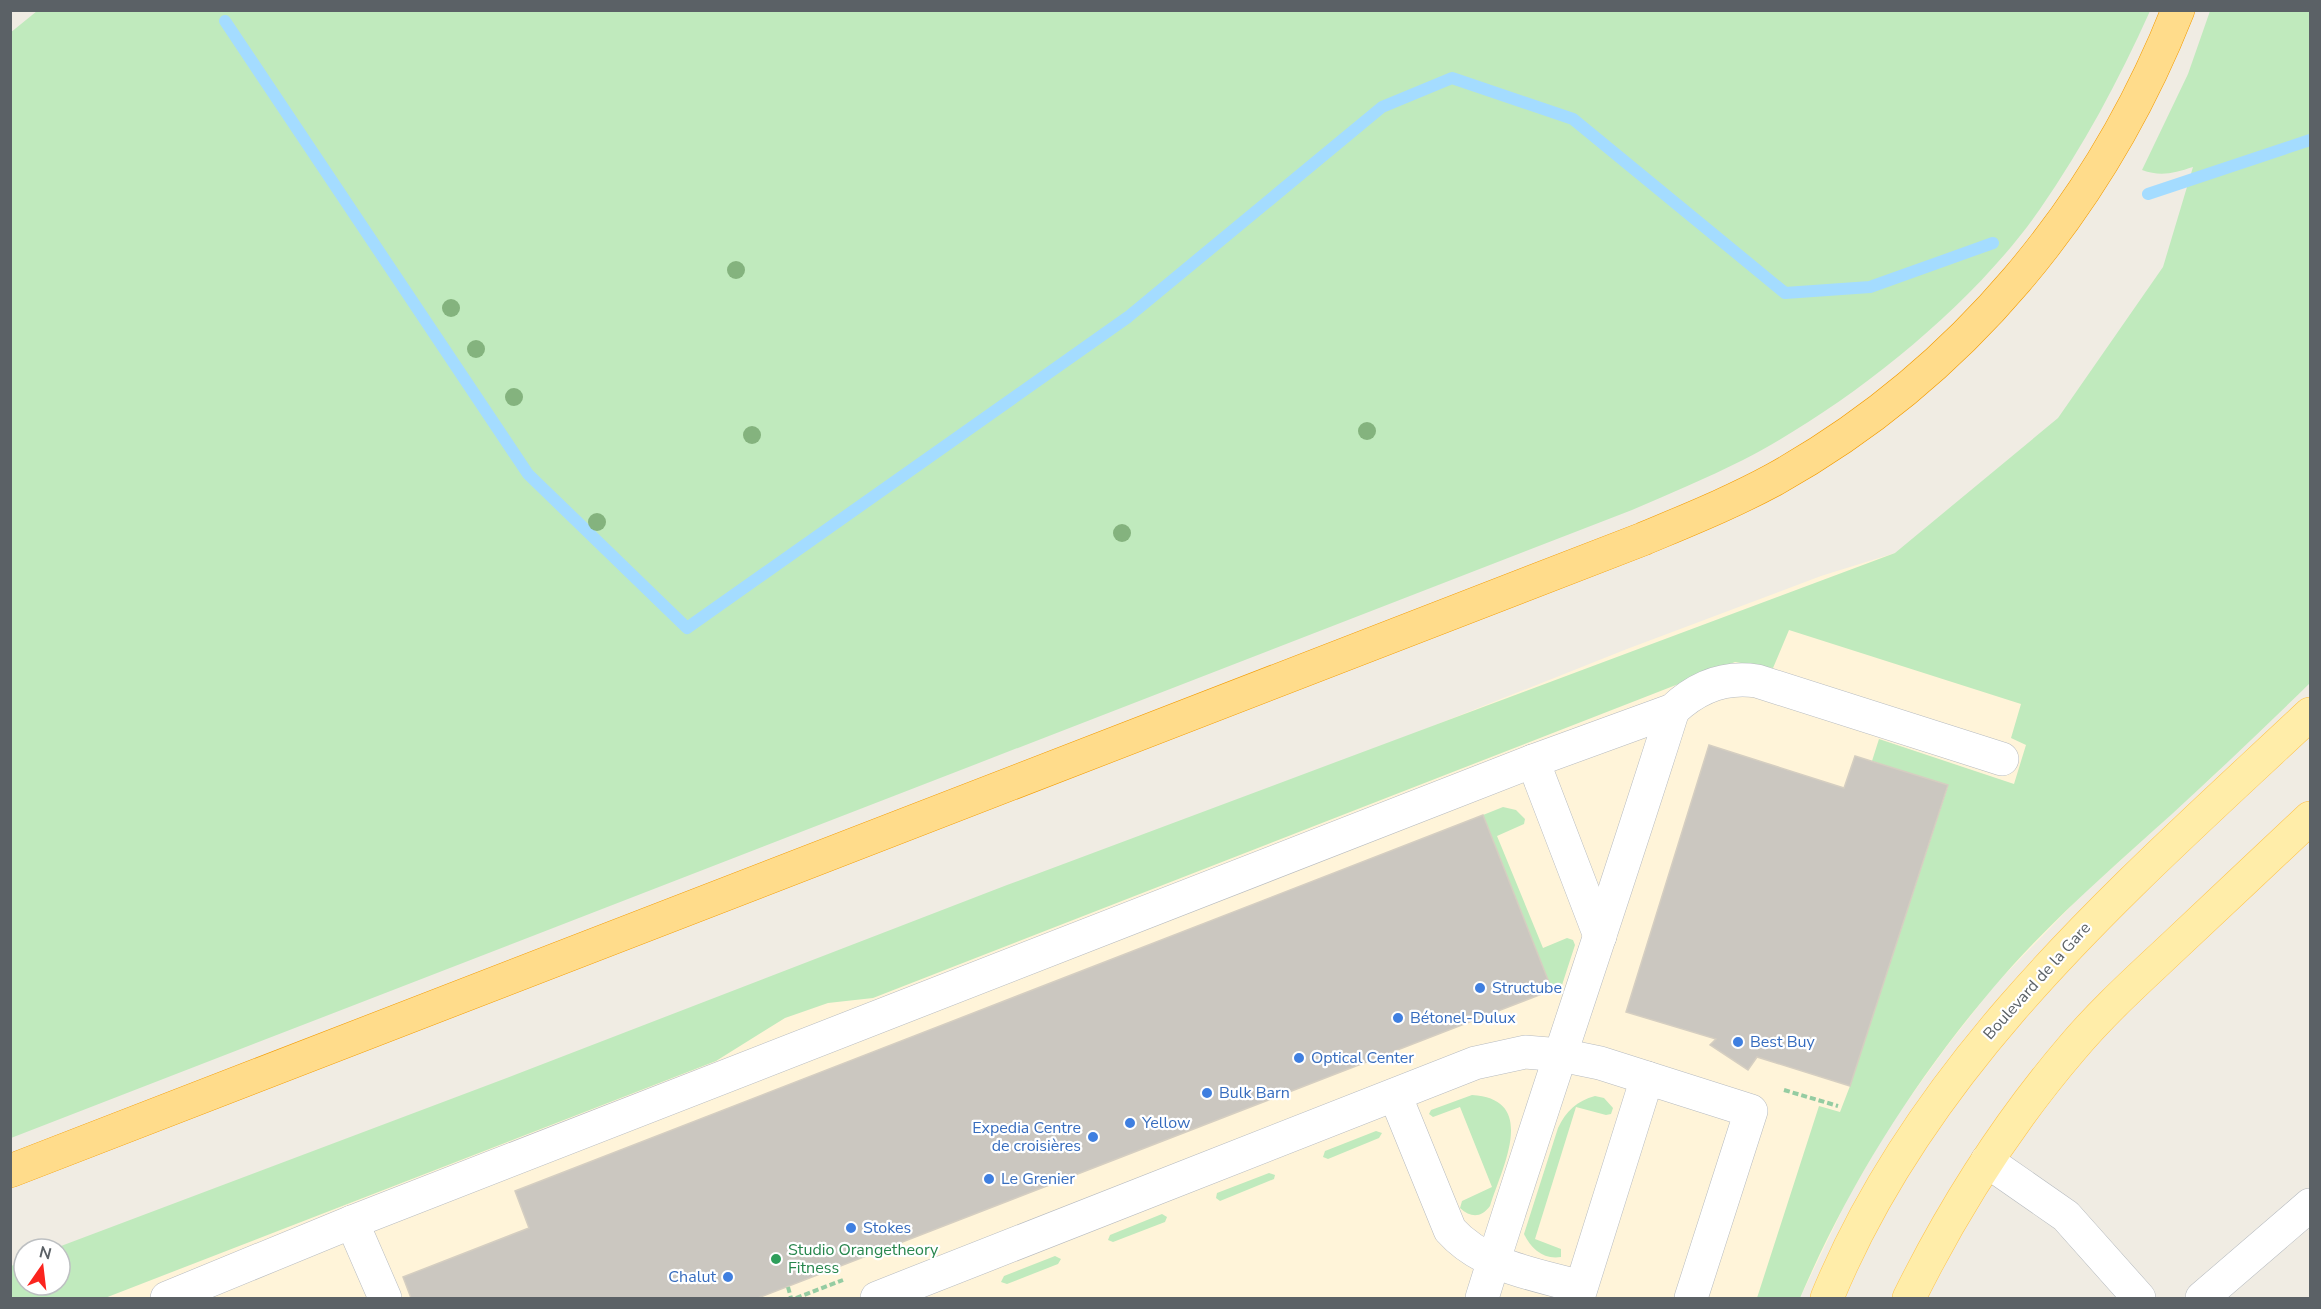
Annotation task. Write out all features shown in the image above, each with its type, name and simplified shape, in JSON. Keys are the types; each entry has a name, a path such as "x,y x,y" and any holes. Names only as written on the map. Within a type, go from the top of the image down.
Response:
{"highway":[{"path":"10,1171 1643,539 1720,507 1776,478 1884,405 1923,373 2010,288 2050,242 2086,190 2122,130 2160,57 2178,10"}],"main road":[{"name":"Boulevard de la Gare","path":"1827,1299 1844,1262 1901,1159 1982,1042 2049,964 2088,924 2310,714"},
{"path":"1909,1299 1927,1262 1986,1161 2014,1119 2073,1046 2147,971 2310,818"}],"lane":[{"path":"167,1299 207,1291 352,1222 1533,761 1673,710 1688,695 1727,680 1756,681 2002,759"},
{"path":"1482,1299 1673,710"},
{"path":"1533,761 1600,936"},
{"path":"877,1299 1395,1095 1500,1056 1525,1052 1561,1054 1751,1110 1690,1299"},
{"path":"1395,1095 1450,1230 1476,1254 1579,1293 1647,1078"},
{"path":"1986,1161 2066,1216 2139,1299"},
{"path":"2202,1299 2310,1205"},
{"path":"352,1222 385,1299"}],"path":[{"path":"788,1287 791,1299"}],"shaded area":[{"path":"1895,553 2220,770 2081,896 1994,986 1890,1125 1847,1200 1800,1298 11,1298 72,1297 72,1266 1627,649 1821,576"}],"green space":[{"path":"37,11 2150,11 2113,88 2071,162 2012,246 1980,282 1906,351 1866,382 1825,411 1743,460 1632,510 11,1138 10,33"},
{"path":"2210,11 2310,11 2310,683 2207,782 2057,919 1993,988 1936,1060 1885,1136 1839,1215 1800,1298 1757,1298 1819,1106 1840,1112 1850,1086 1948,786 1872,761 1879,739 2014,784 2026,745 2011,738 2021,704 1789,630 1773,668 1735,662 873,998 828,1003 785,1018 716,1061 105,1298 11,1298 12,1266 12,1297 72,1297 72,1242 517,1074 1007,885 1895,553 2058,418 2163,267 2193,167 2168,173 2142,170 2188,74"},
{"path":"1503,807 1516,810 1525,819 1524,824 1497,836 1543,948 1567,938 1573,940 1575,945 1562,985 1552,990 1483,815"},
{"path":"1472,1095 1493,1099 1505,1109 1510,1122 1511,1137 1502,1173 1490,1206 1479,1215 1468,1214 1460,1208 1462,1201 1492,1187 1460,1107 1433,1117 1429,1114 1431,1110"},
{"path":"1595,1096 1604,1098 1613,1108 1611,1114 1606,1115 1576,1107 1535,1239 1561,1249 1561,1257 1549,1257 1534,1249 1524,1234 1558,1128 1573,1108"},
{"path":"1376,1131 1382,1133 1379,1138 1328,1159 1323,1157 1325,1151"},
{"path":"1269,1173 1275,1175 1274,1179 1220,1201 1216,1198 1217,1193"},
{"path":"1162,1214 1167,1217 1165,1222 1113,1242 1108,1240 1110,1235"},
{"path":"1055,1256 1061,1259 1058,1264 1007,1284 1001,1282 1004,1276"}],"building":[{"path":"1709,745 1844,788 1855,756 1948,785 1850,1086 1757,1057 1748,1070 1710,1045 1716,1039 1626,1012"},
{"path":"1483,815 1552,990 758,1298 411,1298 403,1277 529,1228 515,1191"}],"waterway":[{"path":"225,21 528,474 687,628 1128,317 1382,107 1452,78 1573,119 1785,293 1870,287 1993,243"},
{"path":"2148,194 2310,140"}],"place":[{"name":"Structube","path":"1480,988"},
{"name":"Bétonel-Dulux","path":"1398,1018"},
{"name":"Best Buy","path":"1738,1042"},
{"name":"Optical Center","path":"1299,1058"},
{"name":"Bulk Barn","path":"1207,1093"},
{"name":"Yellow","path":"1130,1123"},
{"name":"Expedia Centre de croisières","path":"1093,1137"},
{"name":"Le Grenier","path":"989,1179"},
{"name":"Stokes","path":"851,1228"},
{"name":"Studio Orangetheory Fitness","path":"776,1259"},
{"name":"Chalut","path":"728,1277"}]}
